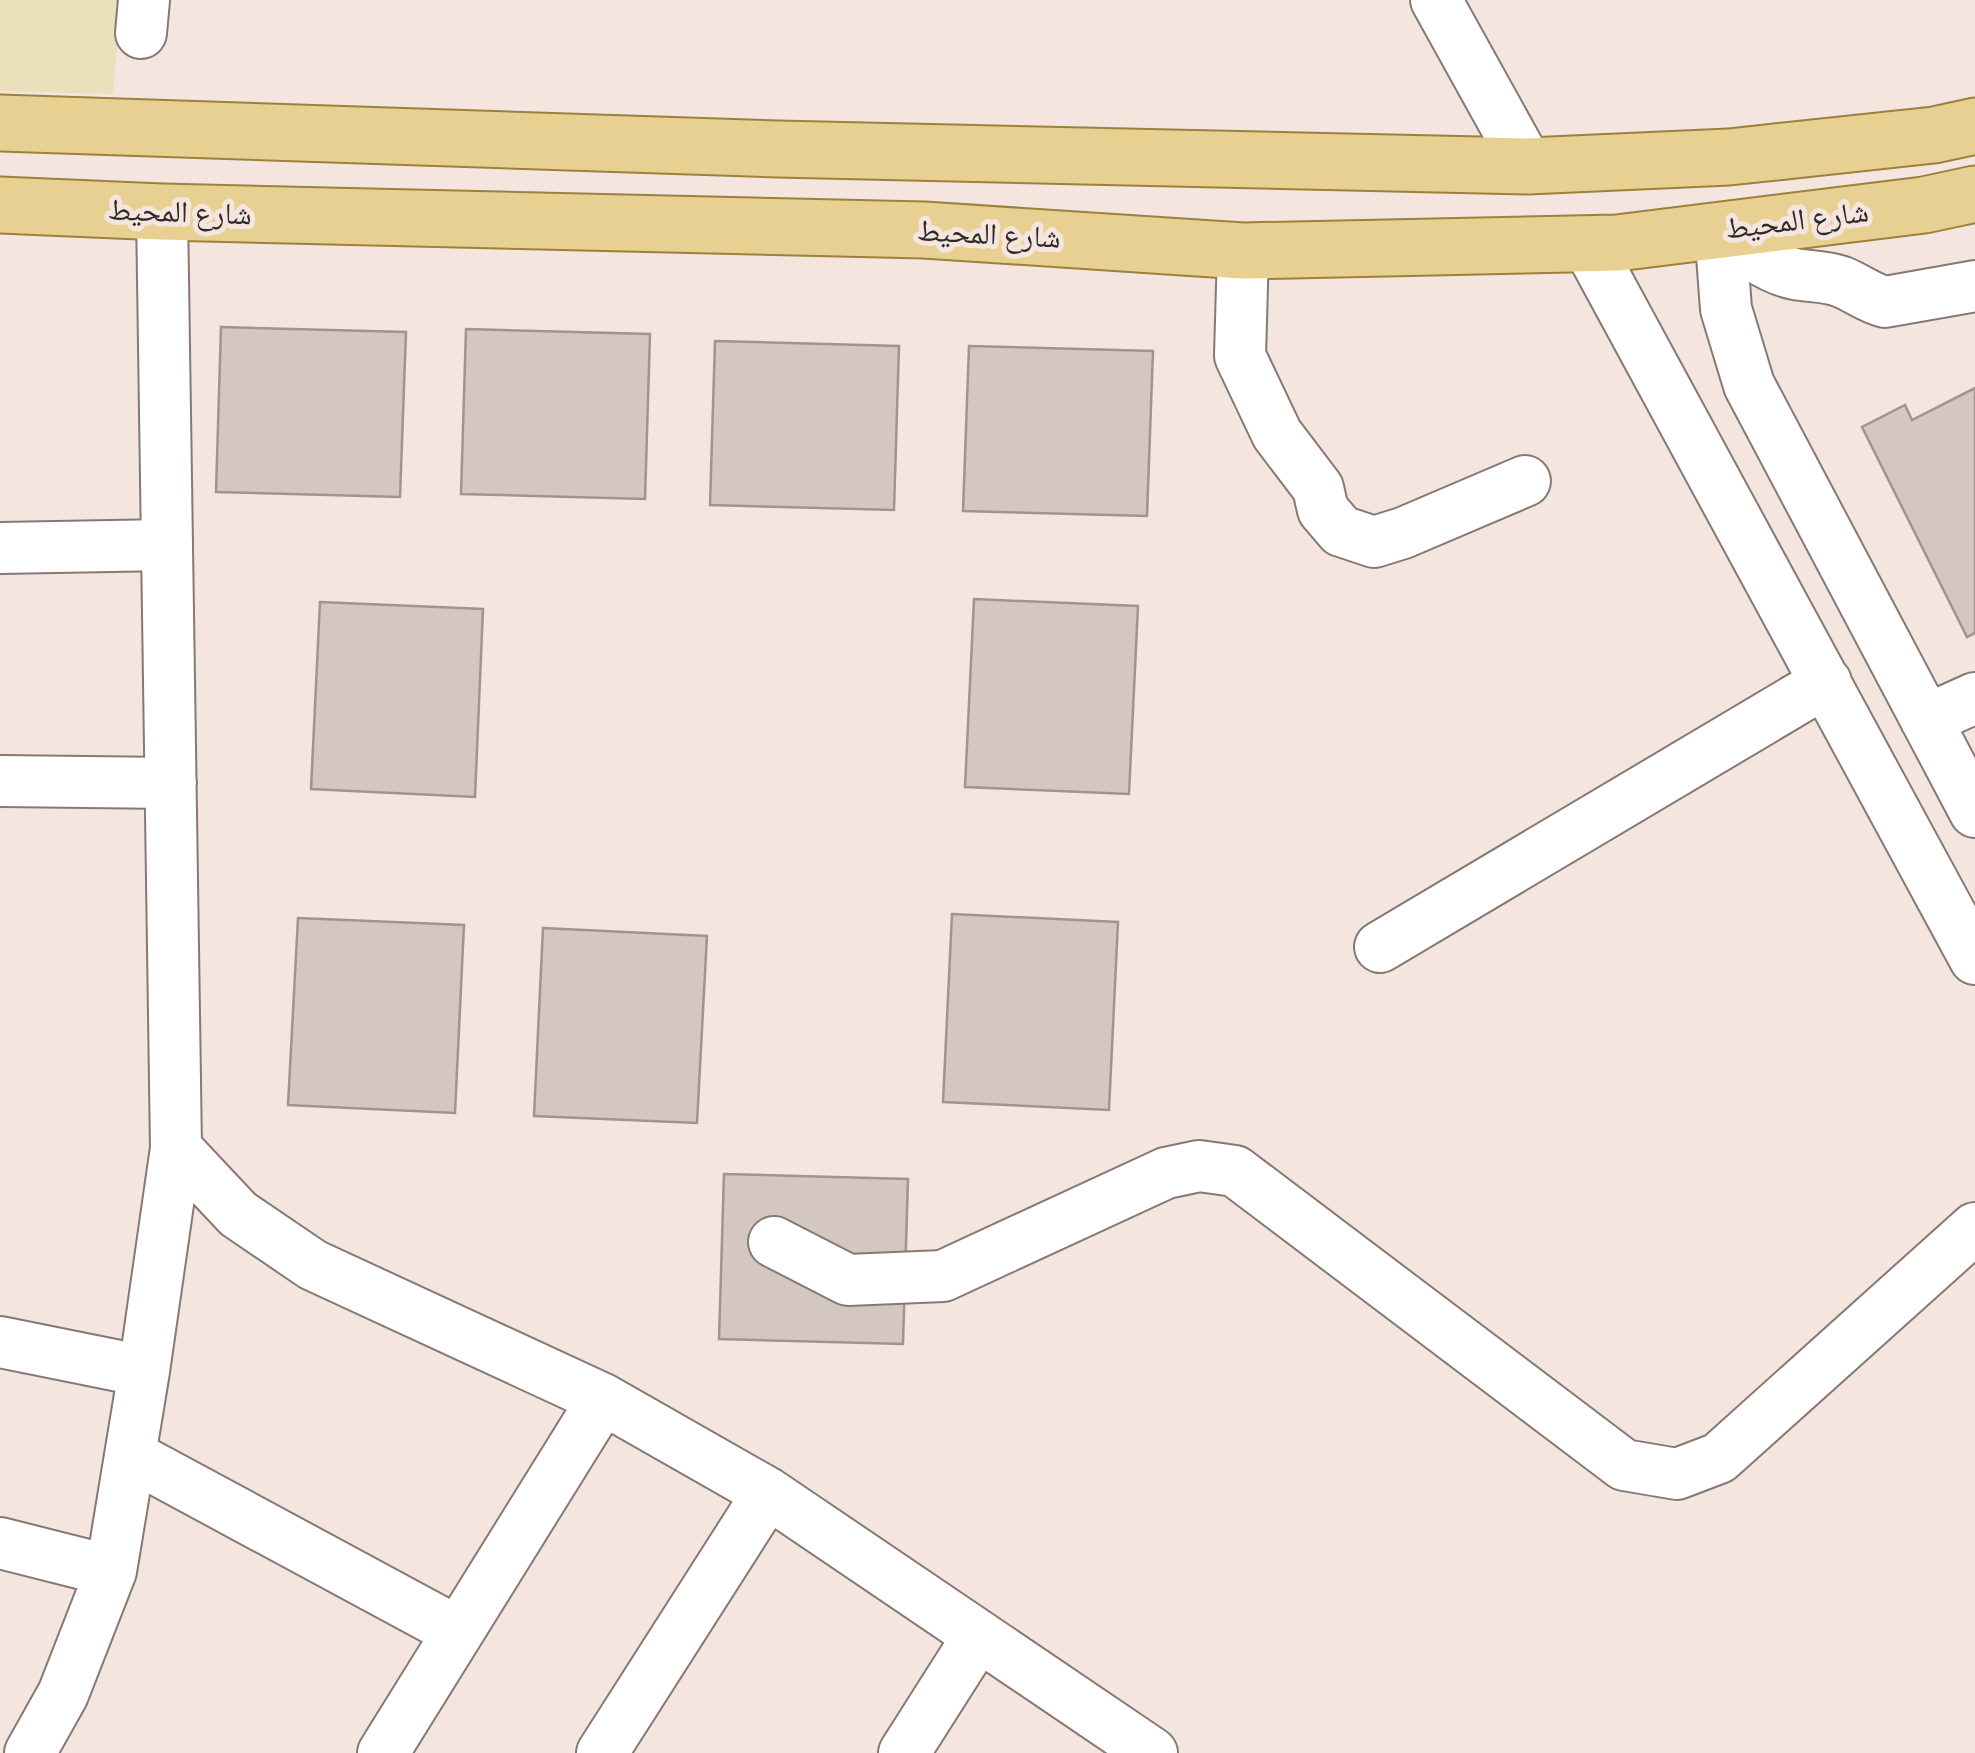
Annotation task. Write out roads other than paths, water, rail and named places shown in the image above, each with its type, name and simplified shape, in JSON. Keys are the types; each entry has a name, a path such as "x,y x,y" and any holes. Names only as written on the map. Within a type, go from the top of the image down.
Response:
{"main road":[{"path":"0,123 759,149 1528,166 1729,157 1934,135 1975,126"},
{"name":"شارع المحيط","path":"0,205 924,230 1243,251 1617,243 1924,205 1975,194"}],"street":[{"path":"1436,0 1528,166"},
{"path":"30,1753 63,1694 111,1571 176,1148 162,212"},
{"path":"1720,229 1754,256 1774,266 1793,274 1845,283 1885,302 1975,286"},
{"path":"1720,229 1726,309 1749,386 1975,812"},
{"path":"1586,242 1975,959"},
{"path":"1243,251 1240,356 1277,434 1318,488 1323,510 1342,531 1374,542 1524,480"},
{"path":"0,548 167,545"},
{"path":"1380,947 1826,682"},
{"path":"1926,720 1975,698"},
{"path":"0,781 170,783"},
{"path":"176,1148 238,1214 313,1265 603,1399 768,1494 1152,1753"},
{"path":"774,1242 848,1280 943,1276 1166,1172 1199,1166 1235,1171 1624,1465 1676,1474 1719,1458 1975,1228"},
{"path":"0,1342 144,1371"},
{"path":"384,1753 603,1399"},
{"path":"130,1455 458,1632"},
{"path":"602,1753 768,1494"},
{"path":"0,1543 111,1571"},
{"path":"904,1753 978,1638"},
{"path":"58,1753 63,1694"}]}
